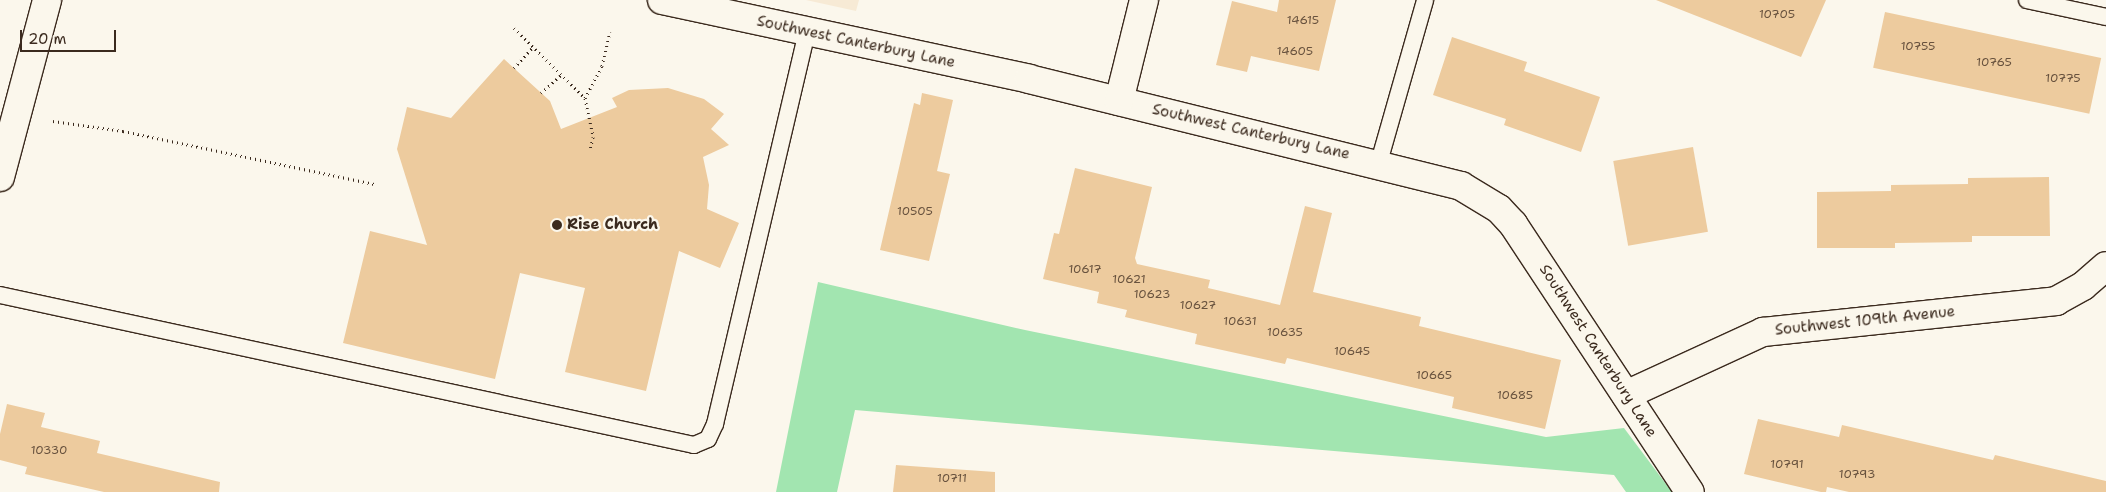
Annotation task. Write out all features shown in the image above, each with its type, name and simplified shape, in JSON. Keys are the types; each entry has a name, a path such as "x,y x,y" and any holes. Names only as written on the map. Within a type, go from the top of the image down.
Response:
{"street":[{"path":"0,177 10,106 47,0"},
{"name":"Southwest Canterbury Lane","path":"662,0 1119,101 1379,162 1461,186 1498,209 1535,254 1690,492"},
{"path":"1119,101 1144,0"},
{"name":"Southwest 109th Avenue","path":"1626,395 1763,332 2056,301 2083,286 2106,267"}],"lane":[{"path":"1379,162 1425,0"},
{"path":"2027,0 2106,17"},
{"path":"0,295 694,445 708,440 716,424 806,31"}],"path":[{"path":"514,28 585,98 593,137 590,150"},
{"path":"585,98 602,66 610,32"},
{"path":"514,68 532,47"},
{"path":"541,93 561,75"},
{"path":"52,121 123,131 375,184"}],"shaded area":[{"path":"806,0 859,0 856,11"}],"green space":[{"path":"818,282 1025,330 1546,437 1624,428 1672,492 1626,492 1614,475 855,410 837,492 776,492"}],"building":[{"path":"1279,0 1336,0 1319,71 1251,56 1247,72 1216,65 1232,1 1277,12"},
{"path":"1656,0 1826,0 1801,57"},
{"path":"1885,12 2101,58 2089,114 1873,68"},
{"path":"1452,37 1527,62 1524,71 1600,97 1581,152 1504,125 1506,119 1433,95"},
{"name":"Rise Church","path":"504,59 550,101 561,129 617,107 612,98 629,90 668,88 704,99 724,114 711,129 729,145 703,157 709,185 707,209 739,223 720,268 679,251 646,391 565,372 585,288 520,273 495,379 343,343 370,231 427,245 397,149 407,107 451,118"},
{"path":"922,93 953,100 937,171 950,174 929,261 880,250 914,103 920,105"},
{"path":"1693,147 1708,232 1628,246 1613,161"},
{"path":"1075,168 1152,187 1135,258 1137,264 1210,280 1208,288 1280,305 1305,206 1332,213 1313,292 1421,317 1419,326 1561,360 1545,429 1452,408 1454,397 1287,358 1285,364 1195,344 1197,334 1125,317 1127,310 1097,303 1099,292 1043,279 1054,233 1059,234"},
{"path":"2049,177 2050,236 1972,236 1972,242 1895,243 1895,248 1817,248 1817,192 1891,191 1891,185 1968,184 1968,178"},
{"path":"7,404 45,413 41,427 100,441 97,453 220,482 219,492 104,492 25,474 27,467 0,460 0,434"},
{"path":"1758,419 1839,437 1842,425 1993,460 1995,455 2106,481 2106,492 1849,492 1827,487 1826,492 1821,492 1744,474"},
{"path":"896,465 995,472 995,492 893,492"}],"place":[{"name":"Rise Church","path":"557,225"}]}
